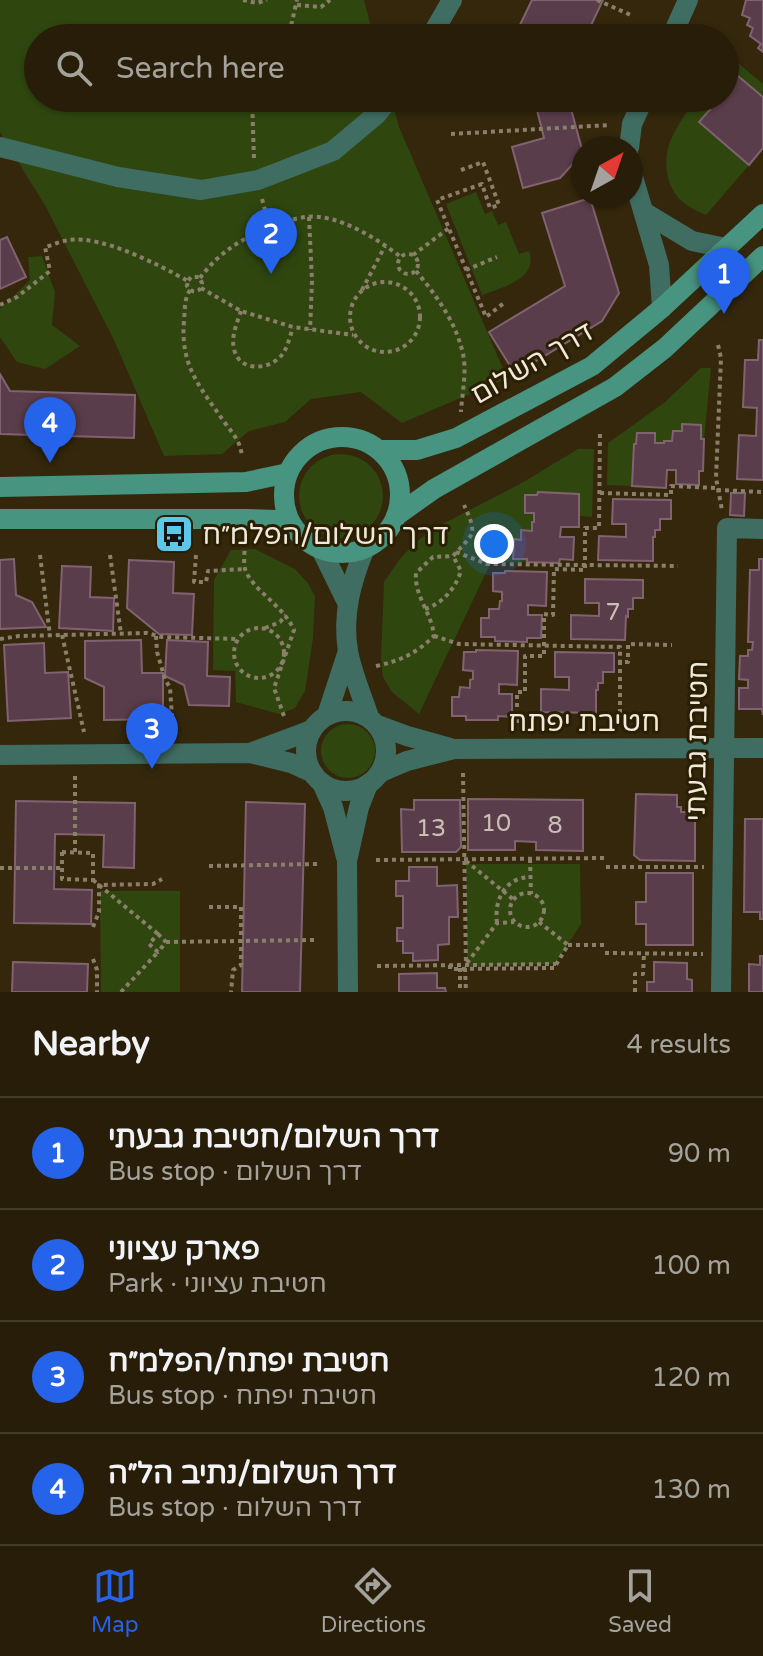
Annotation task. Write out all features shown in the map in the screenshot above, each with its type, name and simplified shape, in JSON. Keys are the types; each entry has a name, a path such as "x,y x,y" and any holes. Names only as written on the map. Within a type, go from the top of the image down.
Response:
{"street":[{"path":"438,24 452,0"},
{"path":"677,24 688,0"},
{"path":"0,147 118,177 201,190 258,180 333,151 379,112"},
{"path":"630,136 638,112"},
{"path":"643,208 659,265 662,308"},
{"path":"644,212 692,241 726,248"},
{"name":"דרך השלום","path":"379,450 417,450 456,438 592,366 662,308 763,214"},
{"path":"396,516 434,489 615,387 665,348 763,256"},
{"path":"346,437 364,441 379,450 391,464 398,481 400,499 396,516 387,532 365,548 339,553 321,549 305,540 292,525 285,508 284,490 288,473 298,457 311,445 328,438 346,437"},
{"path":"0,487 246,482 288,473"},
{"path":"0,519 246,519 277,520 292,525"},
{"path":"727,528 763,529"},
{"name":"חטיבת גבעתי","path":"721,992 727,528"},
{"path":"348,992 347,861 359,807 386,759 383,735 373,721 348,651 347,602 365,548"},
{"path":"321,549 347,602"},
{"path":"327,715 348,651"},
{"path":"347,861 333,807 307,761 306,747 315,725 334,712 358,712 373,721"},
{"name":"חטיבת יפתח","path":"373,721 407,736 454,749"},
{"path":"250,753 312,730"},
{"name":"חטיבת יפתח","path":"374,778 407,761 454,749 763,748"},
{"path":"0,755 250,753 291,763 334,789 360,789 374,778"}],"path":[{"path":"243,0 257,3 267,0"},
{"path":"292,24 297,2 321,7 330,0"},
{"path":"597,0 633,16"},
{"path":"252,112 254,166"},
{"path":"451,134 632,124"},
{"path":"461,170 483,162 499,205 490,208 482,184 437,200 486,317 504,303"},
{"path":"261,193 270,228"},
{"path":"309,217 312,281 310,330"},
{"path":"200,278 212,261 248,236 288,221 309,217 332,220 355,228 401,257"},
{"path":"403,274 398,265 401,257 413,255 449,228"},
{"path":"0,305 17,297 50,271 45,247 70,240 88,240 122,250 162,266 188,281"},
{"path":"361,292 380,283 392,283 411,293 420,313 420,325 407,345 384,353 373,350 362,344 351,323 354,301 385,246"},
{"path":"403,274 416,271 418,264 413,255"},
{"path":"466,270 497,257"},
{"path":"416,271 443,306 463,354 461,412"},
{"path":"398,285 403,274"},
{"path":"190,290 187,286 191,277 200,278"},
{"path":"200,278 201,288"},
{"path":"201,288 241,311 293,327 355,335"},
{"path":"190,290 201,288"},
{"path":"190,290 186,297 183,331 190,372 240,443 242,456"},
{"path":"241,311 233,334 235,353 243,363 253,367 272,364 278,359 293,327"},
{"path":"718,345 721,358 717,489 727,528"},
{"path":"517,723 517,692 525,692 525,656 544,656 544,614 553,615 554,569 585,570 585,528 599,528 600,430"},
{"path":"600,493 671,495 671,486 763,492"},
{"path":"454,554 473,531 464,505"},
{"path":"245,543 245,569 286,615 294,630 282,662 271,675 255,678 240,670 234,655 238,639 249,630 264,629 280,622 286,615"},
{"path":"425,609 437,605 454,587 461,571 454,554"},
{"path":"434,636 433,624 416,588 416,573 433,557 454,554 487,564 678,566"},
{"path":"40,555 50,636"},
{"path":"110,555 121,634"},
{"path":"196,555 194,582 206,582 208,571 245,569"},
{"path":"264,629 278,638 284,654 274,688 286,721"},
{"path":"0,639 147,633 156,636 238,639"},
{"path":"62,635 89,754"},
{"path":"156,636 157,652 170,688 174,754"},
{"path":"434,636 459,644 620,647 620,713"},
{"path":"376,666 412,655 434,636"},
{"path":"620,662 628,662 628,644 672,645"},
{"path":"463,773 463,992"},
{"path":"75,775 75,852"},
{"path":"93,880 93,853 62,852 62,879 93,880 166,942 315,940"},
{"path":"376,860 606,858"},
{"path":"464,859 514,900"},
{"path":"530,859 531,894"},
{"path":"209,866 317,864"},
{"path":"606,867 723,867"},
{"path":"0,868 62,868"},
{"path":"464,967 497,923 497,906 503,891 514,881 530,877"},
{"path":"99,885 153,884 162,879"},
{"path":"93,927 99,912 99,885"},
{"path":"531,894 540,900 543,916 539,922 525,927 516,922 510,913 514,900 520,895 531,894"},
{"path":"209,907 241,907 241,965 233,970 231,992"},
{"path":"497,923 516,922"},
{"path":"539,922 568,945 605,945"},
{"path":"158,934 149,944 158,952"},
{"path":"121,992 166,942"},
{"path":"377,966 554,968 568,945"},
{"path":"605,953 691,954"},
{"path":"635,992 635,974 643,974 644,954"},
{"path":"93,959 97,970 97,992"}],"green space":[{"path":"0,0 364,0 370,24 24,24 24,112 395,112 507,378 402,423 361,392 311,399 285,422 249,431 222,454 164,456 114,340 46,207 0,132"},
{"path":"739,64 763,84 763,97 739,77"},
{"path":"686,112 708,112 699,122 749,165 706,215 689,207 678,197 669,181 666,163 674,132"},
{"path":"476,192 485,214 492,211 498,225 506,222 519,254 529,251 531,261 529,269 517,280 482,295 446,204"},
{"path":"42,256 55,292 52,325 80,346 45,369 17,362 0,337 0,309 30,280 28,257"},
{"path":"701,368 711,368 704,439 701,439 701,425 683,424 682,431 673,431 672,441 664,443 655,443 655,433 637,433 632,486 607,485 608,443 664,403"},
{"path":"578,449 594,449 592,517 579,516 579,494 538,492 537,495 525,495 525,513 534,513 534,522 532,531 522,530 521,540 514,540 513,558 527,559 527,562 491,562 419,714 392,692 383,677 384,582 399,560 431,530 520,484"},
{"path":"341,454 364,461 376,473 383,496 376,519 364,531 341,538 318,531 306,519 299,496 306,473 318,461"},
{"path":"255,549 295,569 315,596 313,638 305,691 295,708 279,714 236,702 235,671 213,670 214,580 231,550"},
{"path":"348,724 367,732 375,751 367,770 348,778 329,770 321,751 329,732"},
{"path":"466,864 580,864 581,924 555,964 467,966"},
{"path":"100,891 180,891 180,992 101,992"}],"building":[{"path":"532,0 603,0 592,24 520,24"},
{"path":"746,0 763,0 763,52 758,48 761,44 750,36 753,28 747,25 750,18 742,15"},
{"path":"739,77 763,97 763,148 749,165 699,122 708,112 739,112"},
{"path":"538,112 572,112 578,136 571,136 571,166 560,178 523,188 512,147 544,138"},
{"path":"571,204 571,208 593,208 619,293 602,321 515,374 489,332 565,286 542,213"},
{"path":"7,237 26,277 0,289 0,240"},
{"path":"759,340 763,340 763,480 737,479 739,435 756,436 757,408 743,407 745,360 758,360"},
{"path":"0,374 10,391 135,395 134,438 0,434"},
{"path":"682,424 701,425 703,471 699,471 699,485 676,484 676,470 667,470 666,488 632,486 637,433 655,433 655,443 664,443 672,441 673,431 682,431"},
{"path":"538,492 579,494 579,527 561,527 560,537 574,537 573,560 560,559 559,563 513,559 514,539 521,540 521,530 532,531 534,522 534,513 525,513 525,495 537,495"},
{"path":"731,493 745,493 744,516 730,515"},
{"path":"613,499 671,500 671,519 660,519 660,530 655,530 653,561 598,560 599,536 626,537 626,524 612,524"},
{"path":"14,559 16,595 32,602 46,627 0,629 0,560"},
{"path":"759,559 763,559 763,715 762,709 739,709 739,688 748,688 748,680 739,679 740,656 748,656 753,642 748,642 750,570 759,570"},
{"path":"129,560 174,562 173,593 194,594 192,635 159,634 127,608"},
{"path":"62,566 91,567 90,597 114,598 113,631 59,628"},
{"path":"547,572 546,606 528,605 528,615 542,615 541,638 527,638 527,642 495,641 495,637 481,637 481,618 489,618 489,609 499,609 502,601 502,592 493,591 493,573"},
{"path":"585,579 643,580 643,598 633,598 633,609 628,609 625,640 571,639 571,615 599,616 599,603 585,603"},
{"path":"141,640 142,673 163,673 163,719 104,720 104,687 85,678 85,641"},
{"path":"167,640 208,642 207,676 230,677 229,706 189,705 184,685 165,676"},
{"path":"44,643 45,673 68,672 71,718 8,721 4,645"},
{"path":"518,651 517,685 499,684 499,694 512,694 512,717 466,720 466,716 452,716 452,697 459,697 460,687 470,688 470,680 473,679 473,671 463,670 464,652"},
{"path":"555,652 614,653 614,672 603,672 603,683 598,683 596,713 541,712 541,689 569,690 569,677 555,677"},
{"path":"636,794 677,795 677,807 681,807 681,812 695,812 695,861 640,860 634,855"},
{"path":"468,799 583,800 583,851 536,850 536,842 515,841 515,850 468,850"},
{"path":"414,800 460,800 461,847 456,852 402,852 401,809 414,810"},
{"path":"16,801 135,803 134,868 103,867 104,835 55,834 54,889 92,890 91,924 14,923"},
{"path":"246,802 305,804 300,992 242,992"},
{"path":"745,819 763,819 763,919 760,919 760,912 744,912"},
{"path":"409,867 437,867 437,886 457,885 458,917 449,917 449,944 438,945 438,960 413,961 413,953 403,953 403,941 397,941 397,928 403,928 403,896 396,896 396,881 409,881"},
{"path":"646,873 693,873 693,945 646,945 646,924 636,924 636,902 646,902"},
{"path":"760,956 763,956 763,992 749,992 749,964 760,965"},
{"path":"13,962 88,964 87,992 12,992"},
{"path":"654,962 687,963 687,979 692,980 692,992 647,992 647,982 654,982"},
{"path":"437,973 437,988 445,988 446,992 399,992 399,974"}],"place":[{"name":"פארק עציוני","path":"271,274"},
{"name":"דרך השלום/חטיבת גבעתי","path":"724,314"},
{"name":"דרך השלום/נתיב הל״ה","path":"50,463"},
{"name":"דרך השלום/הפלמ״ח","path":"174,534"},
{"name":"חטיבת יפתח/הפלמ״ח","path":"152,769"}]}
